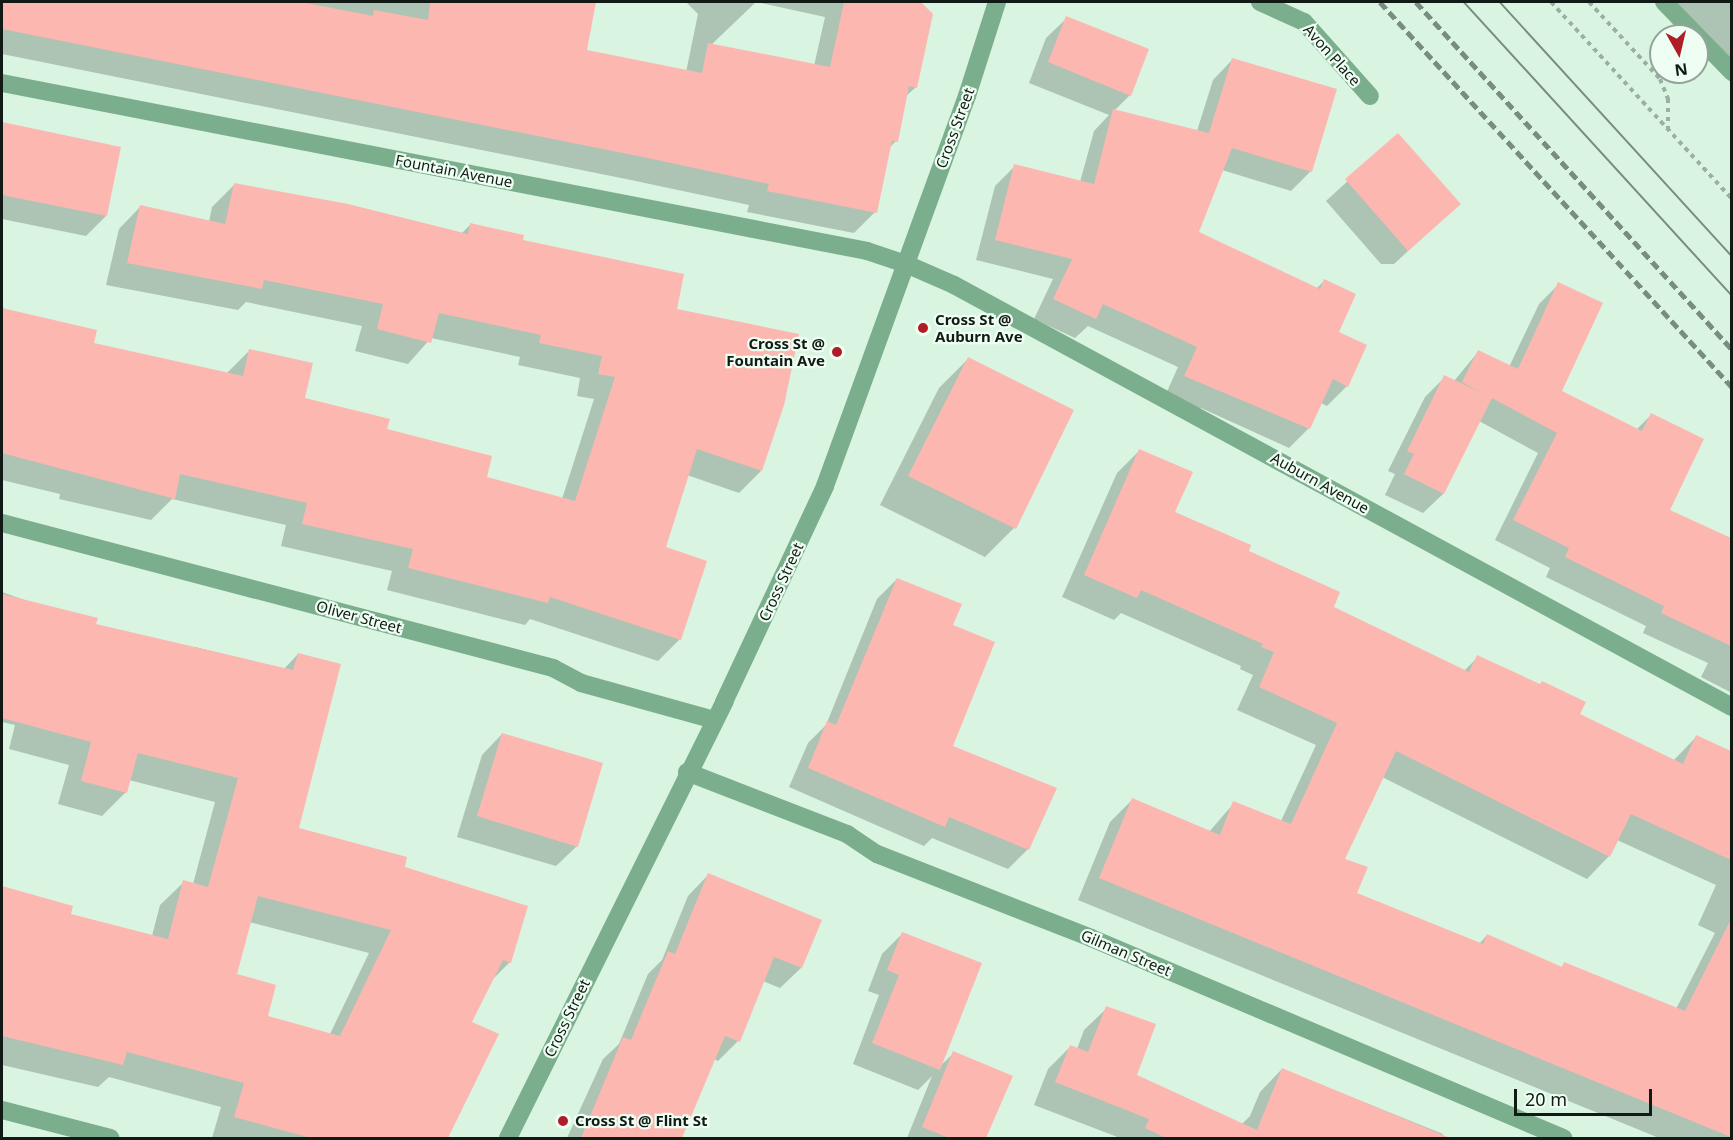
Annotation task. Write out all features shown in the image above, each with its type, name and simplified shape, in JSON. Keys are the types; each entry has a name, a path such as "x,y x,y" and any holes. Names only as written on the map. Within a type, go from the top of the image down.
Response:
{"street":[{"name":"Cross Street","path":"508,1138 714,720 825,486 906,264 997,2"},
{"name":"Avon Place","path":"1260,2 1304,22 1370,96"},
{"path":"1664,2 1731,72"},
{"name":"Fountain Avenue","path":"2,83 867,251 906,264"},
{"name":"Auburn Avenue","path":"906,264 965,291 1731,707"},
{"name":"Oliver Street","path":"2,523 553,668 581,683 714,720"},
{"name":"Gilman Street","path":"687,772 847,834 877,854 1091,938 1563,1138"},
{"path":"2,1110 110,1138"}],"path":[{"path":"1551,2 1731,199"},
{"path":"1589,2 1660,79 1668,99 1668,130"}],"building":[{"path":"2,2 301,2 373,16 374,10 428,20 430,2 596,2 587,50 702,73 708,43 830,67 844,2 921,2 933,14 917,88 909,86 898,142 892,141 877,213 767,191 769,184 648,158 2,29"},
{"path":"1066,16 1149,49 1131,96 1048,62"},
{"path":"1232,58 1337,89 1312,172 1232,148 1199,232 1320,289 1324,279 1356,294 1339,332 1367,345 1348,387 1333,379 1310,429 1184,376 1197,347 1103,304 1096,319 1053,299 1072,259 995,240 1014,164 1094,184 1113,109 1209,133"},
{"path":"2,122 121,147 107,216 2,195"},
{"path":"1398,133 1461,204 1408,251 1345,179"},
{"path":"234,183 348,204 468,234 470,223 524,235 523,240 684,274 677,309 799,334 783,410 784,405 762,471 697,449 666,547 707,561 681,640 550,597 548,603 408,568 413,549 302,524 307,503 180,474 175,499 2,453 2,308 97,330 94,343 243,376 249,349 313,363 305,398 390,419 387,429 492,456 487,477 575,501 615,377 598,374 602,356 539,343 541,335 439,313 431,343 377,329 383,304 264,280 262,289 127,263 140,205 225,224"},
{"path":"1558,282 1603,303 1562,391 1642,431 1651,413 1704,439 1670,510 1731,538 1731,646 1661,613 1664,606 1565,557 1569,548 1513,520 1557,433 1492,398 1444,494 1404,474 1414,454 1407,451 1444,375 1482,393 1462,382 1478,350 1518,369"},
{"path":"968,357 1074,410 1016,529 908,476"},
{"path":"1139,449 1193,472 1175,512 1251,545 1249,551 1340,592 1334,607 1469,672 1477,655 1540,684 1542,681 1586,702 1580,714 1683,764 1696,735 1731,751 1731,860 1631,814 1610,857 1396,751 1345,859 1368,867 1357,893 1483,944 1487,934 1562,967 1564,962 1685,1011 1731,919 1731,1137 1099,878 1132,798 1220,835 1233,801 1291,824 1337,723 1259,687 1274,652 1261,647 1263,644 1141,590 1137,598 1084,575"},
{"path":"897,578 962,604 953,625 995,642 953,746 1057,788 1029,850 949,817 945,827 808,768 827,721 836,725"},
{"path":"2,594 98,618 96,624 293,670 298,653 341,664 299,828 407,857 405,867 528,906 511,963 503,960 472,1022 499,1034 448,1138 311,1138 234,1117 244,1083 127,1052 123,1065 2,1036 2,886 73,906 71,914 168,939 183,880 208,887 238,778 138,753 127,793 81,781 91,742 2,718","holes":["258,896 391,930 340,1036 268,1016 276,985 237,974"]},
{"path":"502,733 603,763 578,847 477,816"},
{"path":"708,873 822,920 802,968 774,957 740,1042 725,1036 682,1138 581,1138 623,1037 631,1040 668,951 675,954"},
{"path":"902,932 982,963 940,1070 872,1043 899,975 887,970"},
{"path":"1106,1006 1156,1024 1137,1075 1257,1130 1282,1068 1450,1138 1166,1138 1145,1128 1149,1119 1055,1082 1070,1045 1088,1052"},
{"path":"953,1051 1013,1076 986,1138 949,1138 922,1127"}],"tram line":[{"path":"1464,2 1732,296"},
{"path":"1500,2 1732,256"}],"railway":[{"path":"1380,2 1732,387"},
{"path":"1416,2 1732,349"}],"place":[{"name":"Cross St @ Auburn Ave","path":"923,328"},
{"name":"Cross St @ Fountain Ave","path":"837,352"},
{"name":"Cross St @ Flint St","path":"563,1121"}]}
